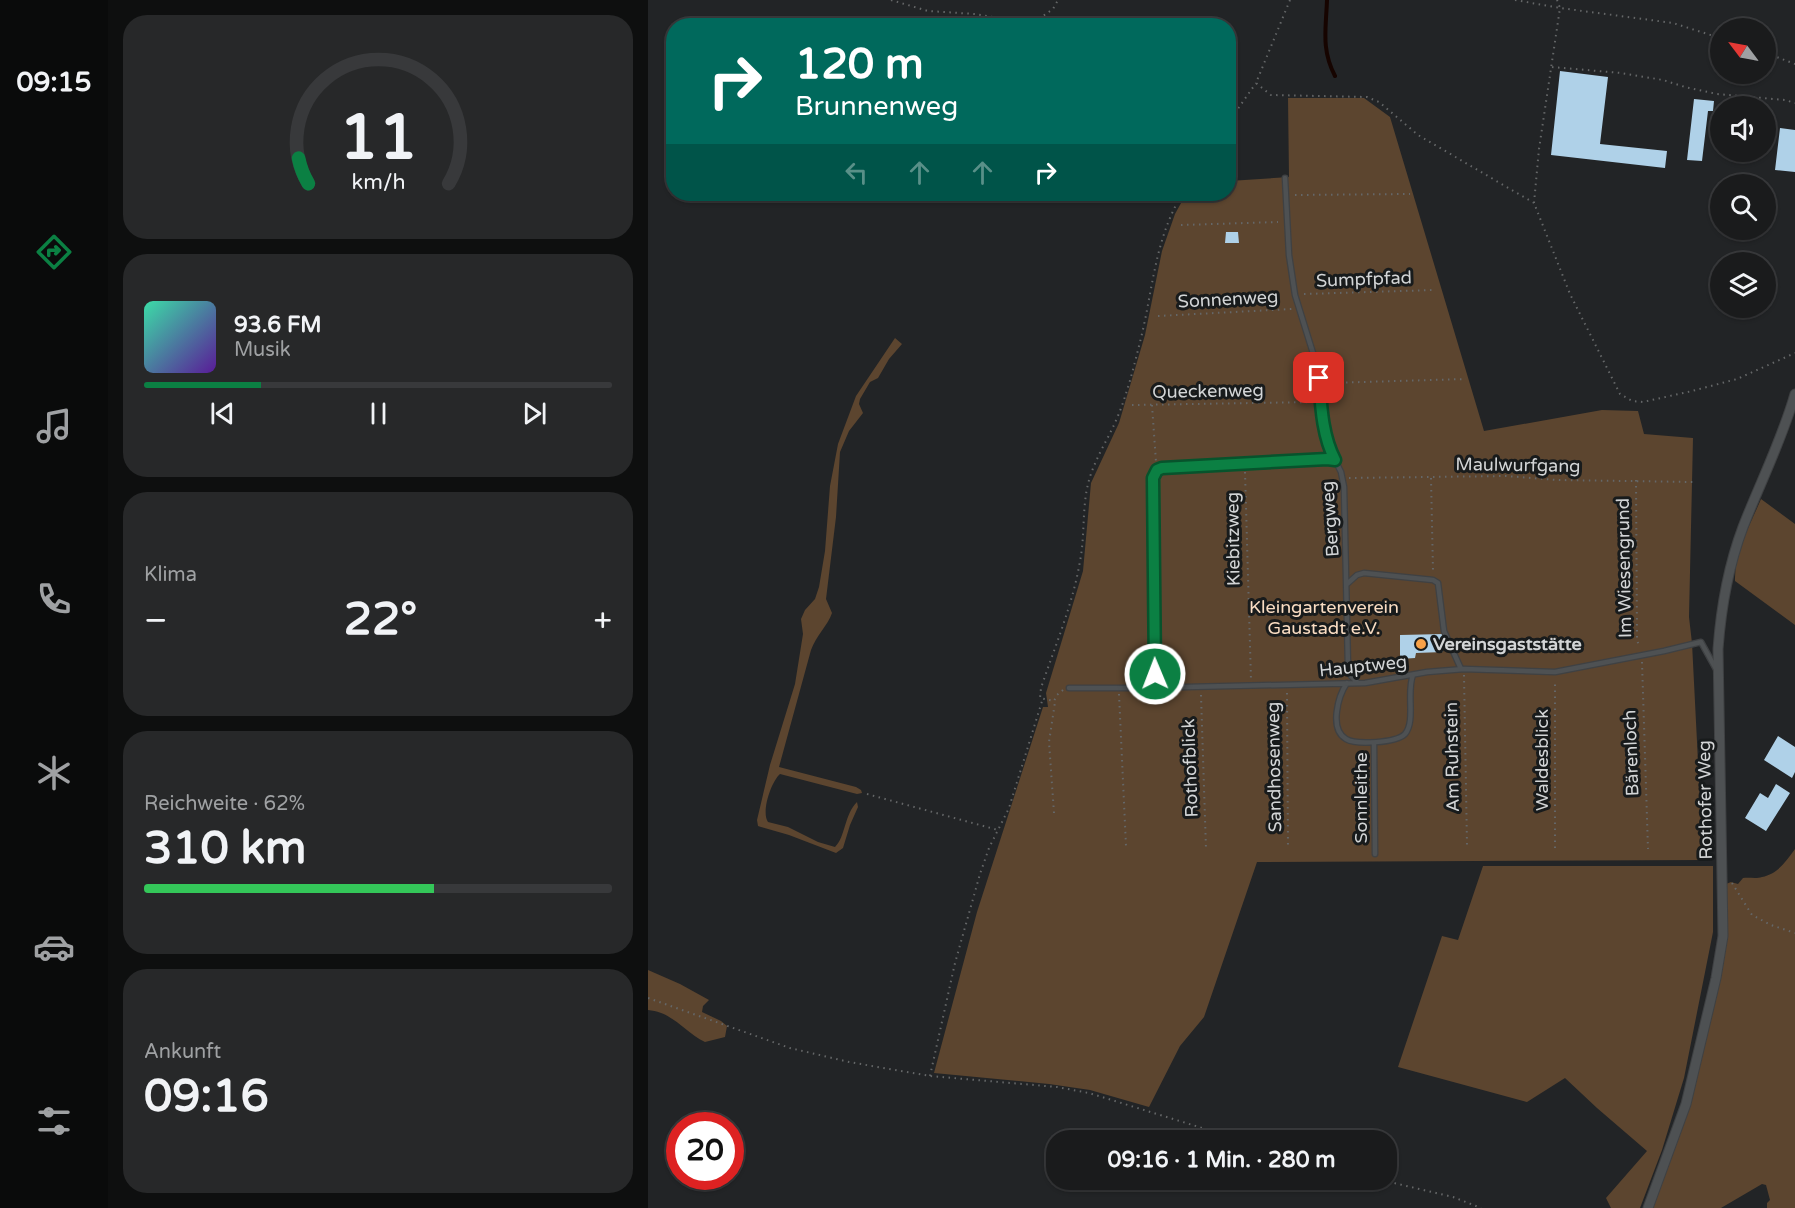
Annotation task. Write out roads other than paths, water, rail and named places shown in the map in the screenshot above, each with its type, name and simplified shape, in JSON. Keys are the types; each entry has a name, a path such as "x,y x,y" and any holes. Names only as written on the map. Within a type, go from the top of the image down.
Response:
{"street":[{"name":"Rothofer Weg","path":"1648,1208 1686,1104 1716,978 1723,936 1718,674 1721,611 1733,558 1795,394"}],"lane":[{"name":"Bergweg","path":"1285,178 1289,255 1295,295 1312,348 1325,432 1343,478 1348,667 1351,676 1358,683"},
{"path":"1164,687 1155,674 1153,478 1157,470 1245,463 1335,460"},
{"path":"1347,584 1357,575 1364,573 1433,580 1438,583 1440,616 1444,631 1462,669"},
{"name":"Hauptweg","path":"1069,688 1119,689 1358,683 1462,669 1555,672 1701,642 1718,674"},
{"path":"1347,683 1339,699 1337,717 1339,730 1343,737 1350,741 1374,742 1398,739 1407,731 1410,717 1410,686 1413,675"},
{"name":"Sonnleithe","path":"1374,742 1375,854"}],"waterway":[{"path":"1327,0 1326,48 1335,76"}],"place":[{"name":"Vereinsgaststätte","path":"1421,644"}],"park label":[{"name":"Kleingartenverein Gaustadt e.V.","path":"1324,617"}]}
